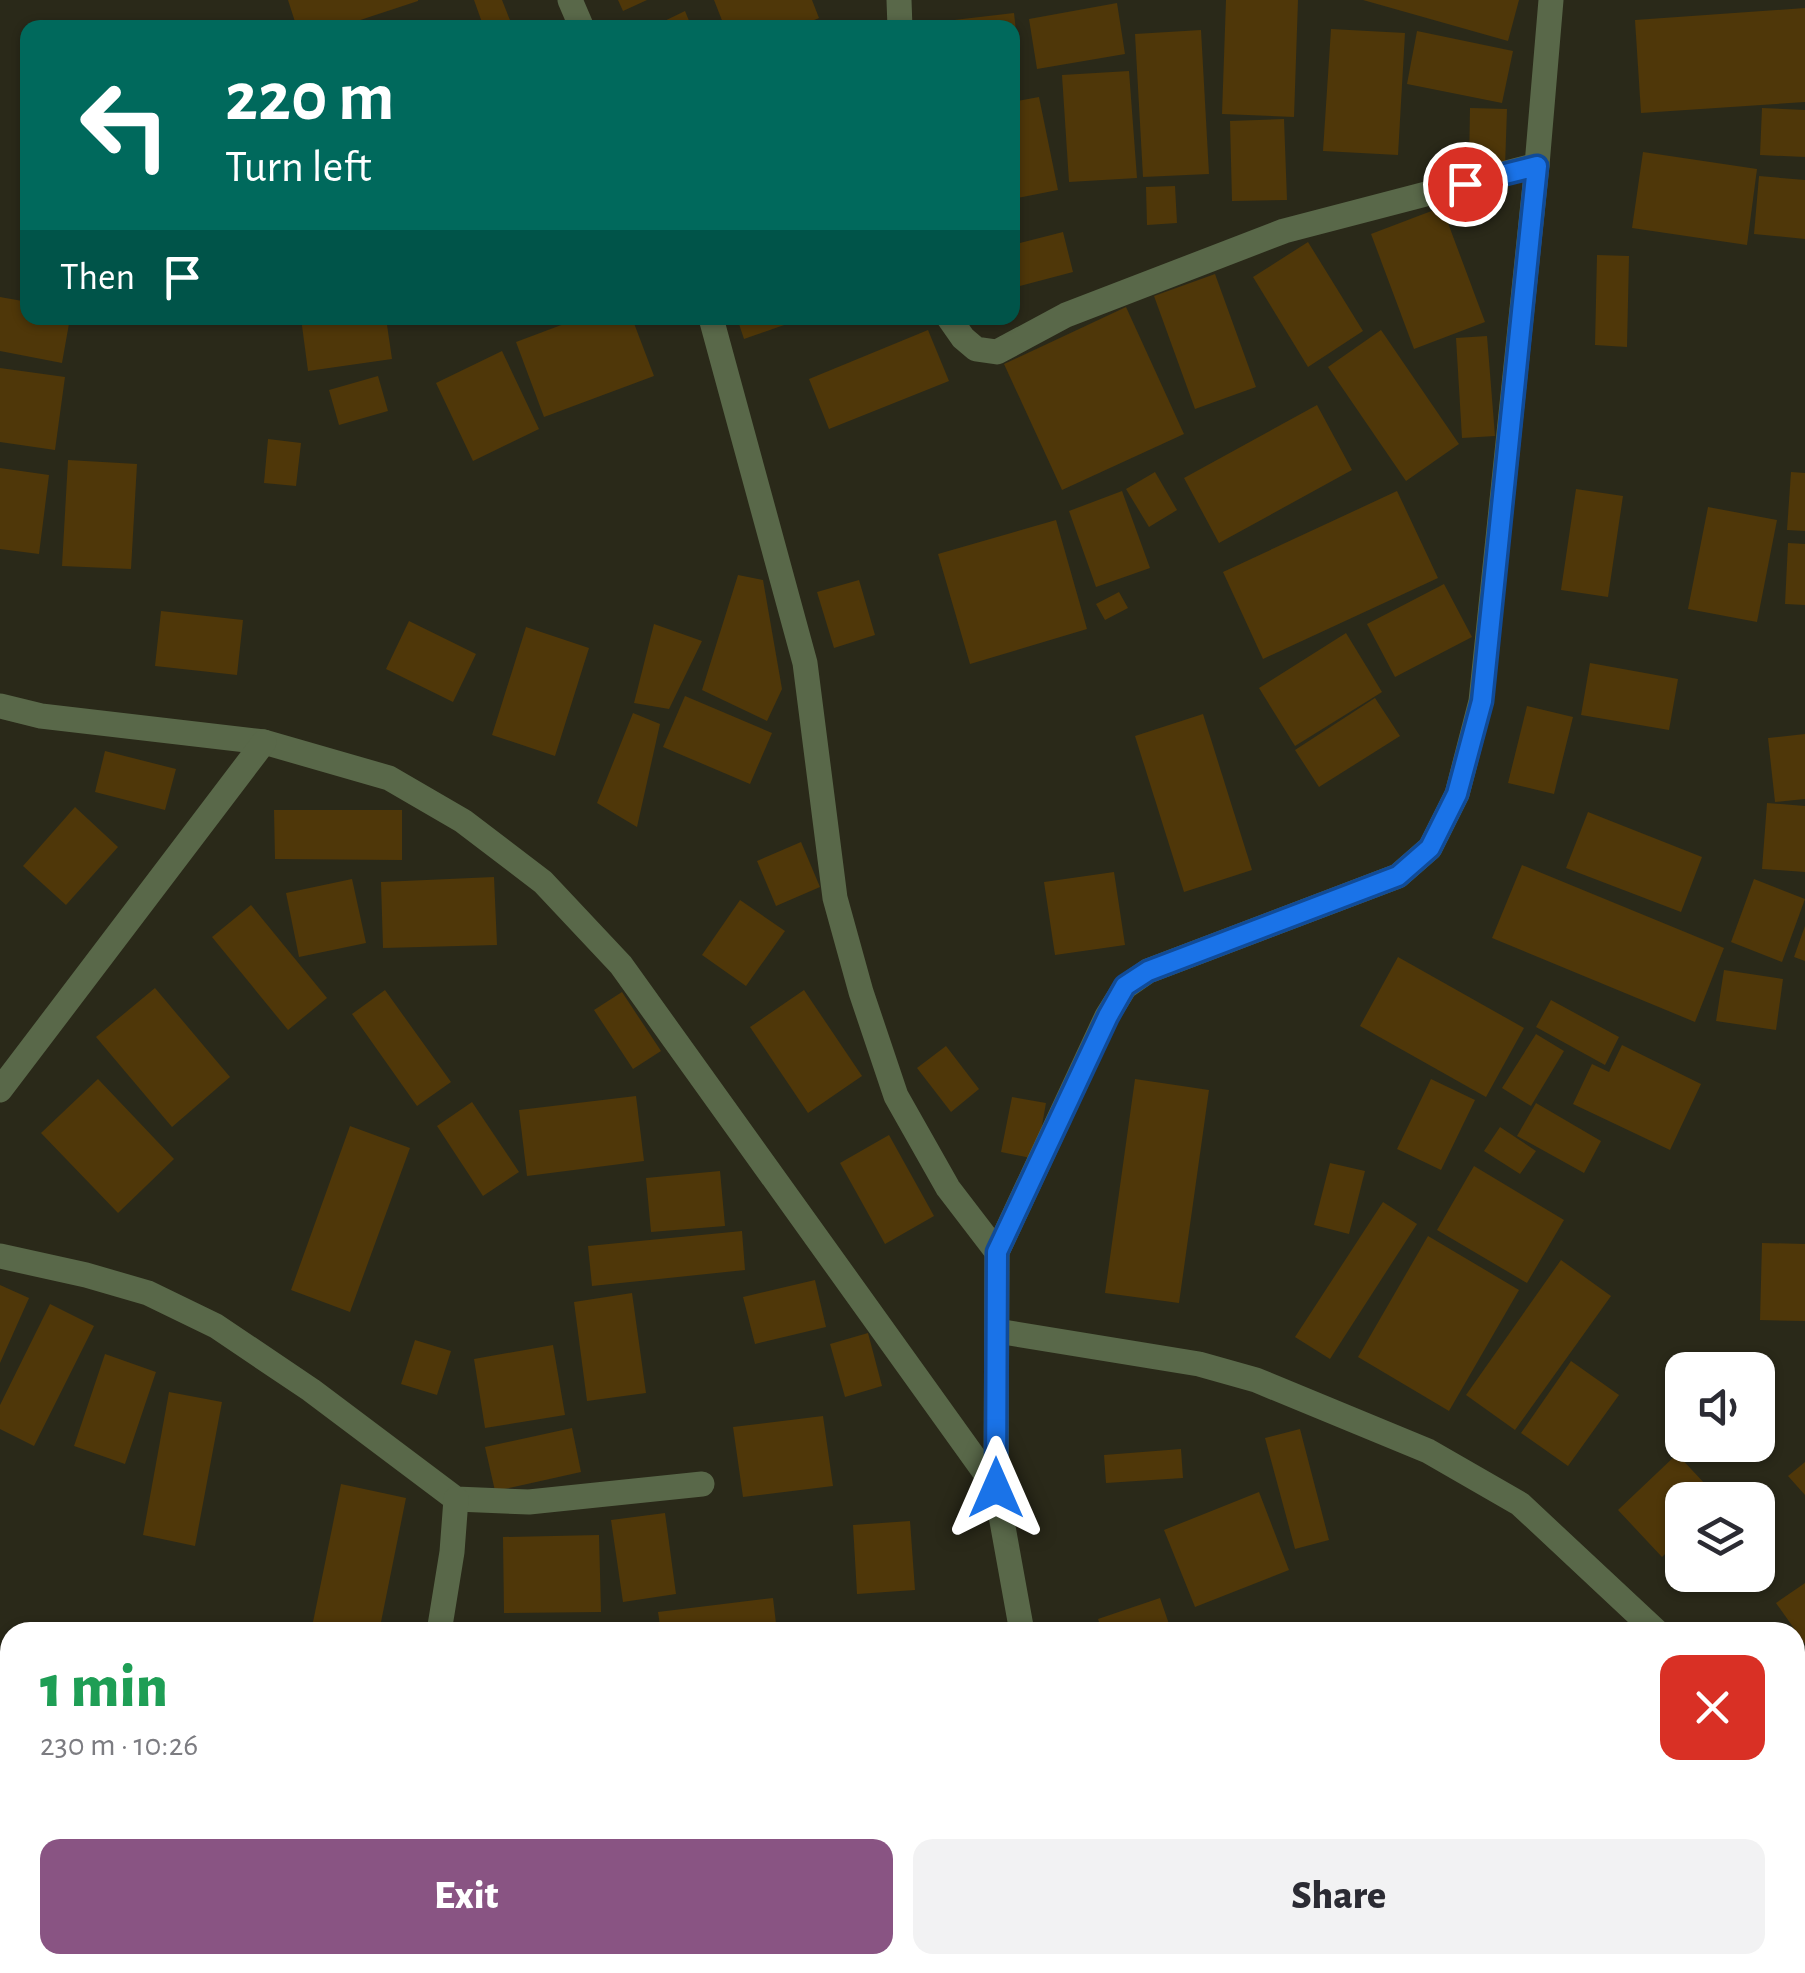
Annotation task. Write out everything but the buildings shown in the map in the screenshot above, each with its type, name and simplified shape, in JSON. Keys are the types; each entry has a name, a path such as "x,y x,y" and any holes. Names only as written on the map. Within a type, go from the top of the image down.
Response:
{"street":[{"path":"1020,1622 996,1488 997,1252 1108,1016 1125,986 1148,971 1398,876 1430,848 1457,794 1482,701 1537,166 1550,0"},
{"path":"955,325 976,349 997,352 1066,315 1284,230 1537,166"},
{"path":"713,325 805,662 835,898 860,992 896,1096 948,1188 997,1252"},
{"path":"0,706 40,716 264,742 389,778 463,821 543,882 621,965 996,1488"},
{"path":"0,1090 264,742"},
{"path":"0,1256 148,1293 216,1326 310,1390 456,1499 528,1502 702,1484"},
{"path":"996,1331 1199,1364 1237,1375 1428,1452 1520,1504 1646,1622"},
{"path":"441,1622 456,1499"}],"route":[{"path":"996,1488 997,1252 1125,986 1148,971 1398,876 1430,848 1457,794 1482,701 1537,166 1465,184"}]}
